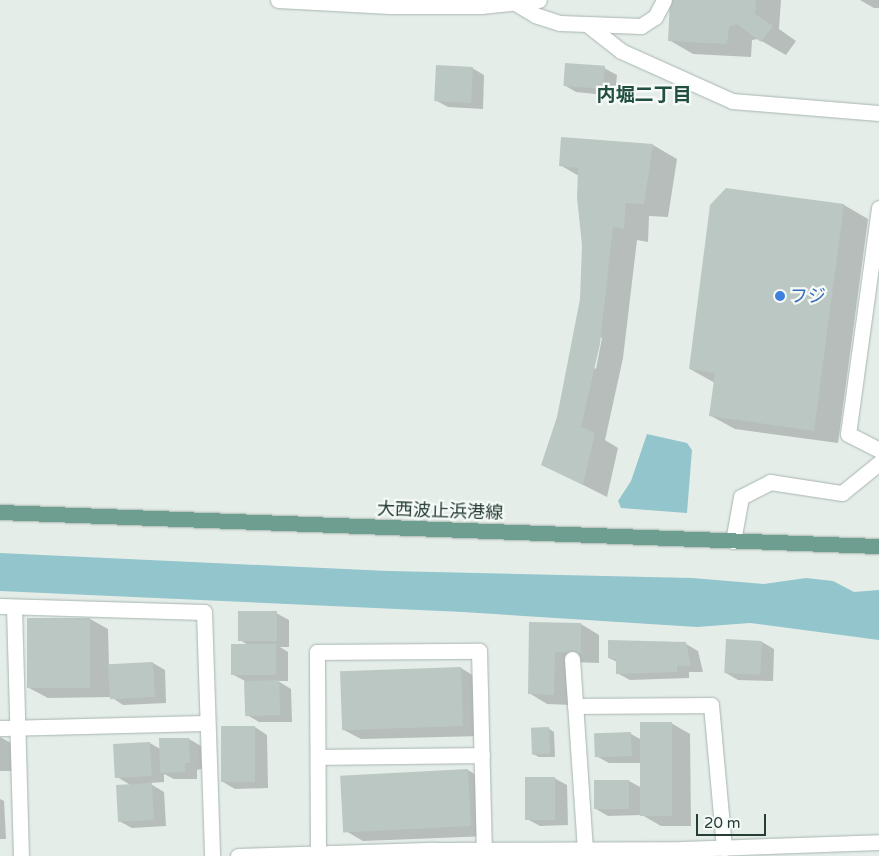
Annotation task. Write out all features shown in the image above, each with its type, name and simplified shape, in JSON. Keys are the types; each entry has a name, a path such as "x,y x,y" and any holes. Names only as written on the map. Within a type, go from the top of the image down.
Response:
{"main road":[{"name":"大西波止浜港線","path":"0,512 879,546"}],"street":[{"path":"278,0 481,6 512,1 539,0"},
{"path":"512,1 535,14 560,23 641,26 655,17 664,0"},
{"path":"588,25 621,51 732,102 879,113"},
{"path":"879,208 848,434 879,450"},
{"path":"733,541 741,497 770,482 842,493 879,463"},
{"path":"21,856 17,728 7,607 204,612 212,856"},
{"path":"318,853 317,652 479,651 484,850"},
{"path":"572,659 585,850"},
{"path":"575,706 711,705 724,848"},
{"path":"0,728 207,723"},
{"path":"318,757 482,755"},
{"path":"238,856 318,853 434,853 484,850 585,850 682,853 724,848 879,842"}],"water":[{"path":"647,434 687,443 692,450 687,513 621,508 618,501 631,481"},
{"path":"0,553 388,571 692,578 764,584 806,578 833,581 854,592 879,590 879,640 750,623 697,627 463,612 0,591"}],"building":[{"path":"670,0 756,0 755,14 773,26 761,42 737,24 729,27 727,44 668,41"},
{"path":"565,63 605,66 603,89 563,86"},
{"path":"436,65 473,67 471,103 434,101"},
{"path":"561,137 653,144 644,204 626,203 624,229 613,227 600,344 581,427 595,433 583,485 541,465 557,417 580,299 582,245 577,198 578,168 559,166"},
{"path":"726,188 844,204 814,431 709,416 715,373 689,369 710,205"},
{"path":"238,611 277,611 277,641 238,641"},
{"path":"27,618 90,618 90,688 27,688"},
{"path":"529,622 581,623 581,653 555,652 554,695 528,694"},
{"path":"726,639 762,641 760,675 724,673"},
{"path":"608,640 686,642 691,666 677,666 677,672 616,674 616,659 608,658"},
{"path":"231,644 276,644 276,675 231,675"},
{"path":"153,662 155,697 110,699 108,664"},
{"path":"461,667 463,726 342,730 340,671"},
{"path":"279,680 280,715 245,716 244,681"},
{"path":"640,722 672,722 672,816 640,816"},
{"path":"221,726 255,726 255,782 221,782"},
{"path":"549,727 550,754 532,755 531,728"},
{"path":"631,732 632,756 595,757 594,733"},
{"path":"159,738 189,738 190,763 185,763 185,772 160,773"},
{"path":"150,742 152,776 115,778 113,744"},
{"path":"468,769 471,826 343,833 340,776"},
{"path":"525,777 555,777 555,820 525,820"},
{"path":"594,780 629,780 629,809 594,809"},
{"path":"152,783 154,820 118,822 116,785"}],"place":[{"name":"フジ","path":"780,296"}],"district":[{"name":"内堀二丁目","path":"644,96"}]}
